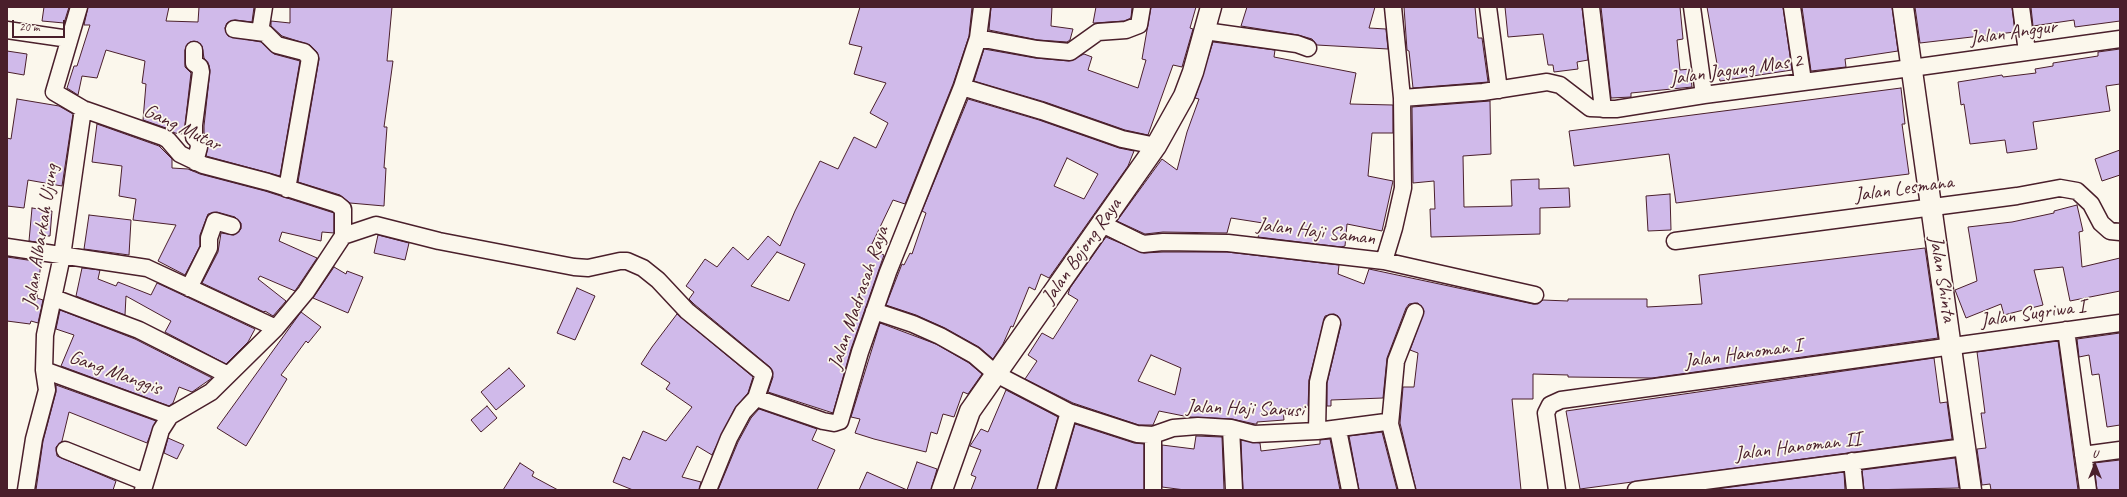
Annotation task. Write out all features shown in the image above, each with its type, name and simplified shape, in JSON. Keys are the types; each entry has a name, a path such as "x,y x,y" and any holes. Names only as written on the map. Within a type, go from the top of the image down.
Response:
{"street":[{"path":"79,7 54,92 83,109"},
{"path":"260,32 264,7"},
{"name":"Jalan Madrasah Raya","path":"756,398 823,421 834,423 840,421 874,311 912,208 944,136 962,87 978,38 982,7"},
{"path":"978,38 1037,49 1070,52 1098,32 1126,30 1139,25 1142,7"},
{"name":"Jalan Bojong Raya","path":"942,490 970,411 1156,146 1184,96 1193,72 1211,7"},
{"name":"Jalan Haji Saman","path":"1102,224 1143,244 1163,242 1228,243 1384,261 1394,228 1403,188 1402,98 1393,7"},
{"path":"1402,98 1499,90 1488,7"},
{"path":"1590,7 1603,109"},
{"path":"1692,7 1704,94"},
{"path":"1792,7 1804,81"},
{"name":"Jalan Shinta","path":"1904,7 1971,490"},
{"path":"2021,7 2027,52"},
{"path":"234,29 265,33 277,45 306,53 311,61 287,189"},
{"path":"7,30 70,39"},
{"path":"1205,31 1297,44 1308,48"},
{"name":"Jalan Anggur","path":"1912,68 2120,39"},
{"path":"194,50 194,63 200,67 201,72 194,125 194,137 198,141 199,147 195,162"},
{"name":"Jalan Jagung Mas 2","path":"1499,90 1547,82 1560,85 1590,108 1616,109 1704,94 1912,68"},
{"path":"962,87 1042,111 1122,139 1156,146"},
{"name":"Gang Mutar","path":"83,109 163,137 168,140 180,154 195,162 339,206 343,209 343,236"},
{"name":"Jalan Albarkah Ujung","path":"26,490 34,439 46,390 44,370 45,335 62,256 83,109"},
{"name":"Jalan Lesmana","path":"1675,241 1931,207 2060,188 2077,191 2091,204 2101,223 2110,231 2120,232"},
{"path":"189,288 209,248 209,238 215,221 232,226"},
{"path":"65,450 144,486 162,430 170,416 212,392 228,374 276,328 306,292 343,236 376,225 439,241 582,268 627,261 643,268 658,280 698,320 764,372 762,383 756,398 743,412 729,438 708,490"},
{"path":"7,247 147,268 276,328"},
{"path":"1384,261 1535,296"},
{"path":"54,298 139,330 228,374"},
{"name":"Jalan Haji Sanusi","path":"874,311 913,324 940,336 974,355 996,374 1069,412 1137,434 1153,435 1173,428 1192,426 1231,428 1254,434 1338,430 1381,421 1390,424"},
{"path":"1407,490 1390,424 1396,361 1415,312"},
{"path":"1317,431 1318,382 1332,323"},
{"name":"Jalan Sugriwa I","path":"1952,346 2120,323"},
{"path":"2066,330 2088,490"},
{"name":"Jalan Hanoman I","path":"1557,490 1546,413 1550,405 1561,400 1952,346"},
{"name":"Gang Manggis","path":"44,370 170,416"},
{"path":"1046,490 1069,412"},
{"path":"1231,428 1234,490"},
{"path":"1338,430 1350,490"},
{"path":"1153,435 1153,490"},
{"name":"Jalan Hanoman II","path":"1636,490 1683,487 1965,446"},
{"path":"2083,455 2120,450"},
{"path":"1852,462 1855,490"}],"building":[{"path":"44,7 69,7 64,23 42,21"},
{"path":"88,7 169,7 166,21 198,22 199,7 254,7 252,22 235,20 227,23 225,28 228,36 261,42 274,54 300,61 280,176 206,156 208,138 204,133 204,126 210,70 209,65 204,58 202,46 198,42 190,42 185,50 185,67 191,73 184,134 175,133 166,128 143,120 146,84 142,83 145,61 106,50 97,78 82,76 78,95 67,88 74,66 77,66 90,25 84,25"},
{"path":"290,7 392,7 387,61 393,61 384,127 387,127 384,168 386,168 384,206 350,203 340,195 298,182 319,59 317,52 310,45 282,36 271,26 271,21 290,23"},
{"path":"860,7 972,7 969,36 953,84 905,204 893,200 870,248 884,255 851,349 833,413 768,392 773,377 770,367 694,304 689,299 694,292 686,286 705,259 717,267 733,247 748,260 768,236 780,246 795,211 820,161 838,169 854,137 876,148 888,123 870,113 886,83 854,74 862,47 849,44","holes":["777,252 805,264 789,301 751,286"]},
{"path":"991,7 1052,7 1051,26 1073,29 1070,40 1067,42 1038,40 989,30"},
{"path":"1096,7 1132,7 1131,18 1124,21 1093,23"},
{"path":"1151,7 1196,7 1190,28 1193,29 1182,67 1173,65 1148,135 1125,130 1045,102 974,81 984,49 1035,58 1069,61 1084,54 1092,57 1088,70 1138,88 1146,60 1142,59"},
{"path":"1247,7 1375,7 1369,28 1386,29 1388,49 1317,45 1312,39 1298,35 1241,26"},
{"path":"1404,7 1475,7 1478,38 1482,38 1488,82 1413,88 1409,51 1407,50"},
{"path":"1505,7 1582,7 1588,60 1577,62 1578,69 1554,72 1553,65 1548,65 1543,34 1508,37"},
{"path":"1601,7 1680,7 1683,39 1677,40 1680,70 1690,69 1692,87 1631,93 1631,97 1611,98"},
{"path":"1707,7 1783,7 1792,70 1720,81"},
{"path":"1802,7 1892,7 1898,51 1845,59 1846,67 1811,71"},
{"path":"1915,7 2012,7 2015,32 1920,43"},
{"path":"2031,7 2120,7 2120,21 2075,27 2074,20 2033,26"},
{"path":"1213,42 1275,50 1274,57 1356,73 1350,104 1393,105 1393,133 1372,133 1368,176 1393,181 1382,231 1347,224 1345,246 1341,247 1258,237 1263,223 1231,218 1227,233 1163,232 1145,234 1117,221 1162,159 1177,170 1187,132 1199,99 1195,98"},
{"path":"2120,49 2120,84 2106,86 2110,111 2033,122 2037,149 2007,153 2005,140 1970,144 1964,104 1961,105 1958,82 2002,75 2003,77 2036,73 2035,69 2053,66 2053,63 2098,56 2098,52"},
{"path":"7,51 27,54 24,75 7,72"},
{"path":"1901,88 1905,124 1902,124 1909,174 1676,203 1669,154 1574,166 1569,131"},
{"path":"17,99 59,106 73,114 62,186 28,180 24,208 7,206 7,138 11,139"},
{"path":"968,99 1039,120 1119,148 1134,151 1128,166 1049,278 1041,274 1035,290 1029,287 1013,327 1011,326 1003,344 993,359 979,347 945,328 916,315 886,305 902,264 904,265 910,253 912,254 926,213 922,211","holes":["1067,158 1098,174 1084,199 1054,186"]},
{"path":"1490,101 1491,154 1463,156 1464,207 1512,206 1511,180 1539,179 1539,189 1569,188 1570,207 1540,208 1540,234 1431,237 1430,209 1435,209 1434,181 1413,183 1412,107"},
{"path":"97,124 159,146 172,159 172,168 188,169 200,174 265,191 334,213 334,233 322,232 321,241 282,232 279,241 317,258 295,291 260,276 258,279 286,301 273,316 265,311 264,312 202,283 218,252 221,233 234,235 241,229 241,223 235,217 217,212 208,214 200,235 200,246 185,275 158,261 176,225 133,220 136,199 119,196 122,166 92,162"},
{"path":"2120,150 2120,175 2102,181 2095,159"},
{"path":"1670,194 1671,230 1648,231 1646,196"},
{"path":"2077,205 2083,231 2079,232 2082,267 2120,258 2120,291 2070,301 2063,267 2034,270 2043,305 2004,315 2001,304 1966,318 1955,290 1977,281 1968,227 2012,222 2054,213 2054,211"},
{"path":"32,208 52,211 50,236 44,236 44,243 29,241"},
{"path":"89,215 131,220 129,255 84,249"},
{"path":"378,235 409,243 405,260 374,253"},
{"path":"1106,237 1144,253 1227,252 1339,265 1338,274 1364,284 1369,269 1533,304 1538,304 1543,300 1568,301 1568,299 1647,299 1647,307 1702,304 1699,275 1925,248 1938,338 1652,378 1568,377 1568,375 1533,374 1533,399 1512,399 1521,490 1416,490 1400,423 1403,387 1414,387 1418,353 1410,350 1424,311 1418,303 1409,304 1406,308 1387,358 1383,398 1331,400 1331,406 1327,406 1327,383 1341,325 1338,316 1334,314 1325,316 1309,380 1308,408 1283,409 1284,420 1257,422 1257,424 1232,419 1189,417 1159,411 1153,425 1139,425 1073,403 1025,379 1037,361 1028,355 1042,333 1053,339 1078,300 1068,294 1070,288","holes":["1151,355 1181,368 1175,395 1138,381"]},
{"path":"7,257 41,262 37,298 43,300 38,323 31,321 30,324 7,321"},
{"path":"334,267 346,274 347,271 363,277 348,313 313,298"},
{"path":"82,268 100,270 98,279 116,286 118,282 151,295 157,283 255,329 248,342 226,364 165,332 171,321 126,296 125,315 76,296"},
{"path":"577,288 595,296 575,340 557,333"},
{"path":"60,310 135,339 212,378 192,392 179,387 173,403 169,406 61,366 74,335 56,329"},
{"path":"301,312 321,327 308,343 306,341 281,375 287,379 246,446 217,428"},
{"path":"677,314 753,377 748,393 735,408 712,455 697,446 682,477 701,482 699,490 633,490 613,482 623,457 630,460 643,431 666,441 692,407 666,389 670,383 641,364"},
{"path":"880,323 936,344 969,363 982,374 968,394 963,392 954,417 943,414 937,434 931,432 926,452 855,433 860,419 851,417"},
{"path":"2120,333 2120,425 2107,427 2099,374 2092,375 2089,355 2079,357 2077,339"},
{"path":"2058,341 2078,490 1991,490 1990,484 1982,485 1977,449 1986,448 1981,413 1985,413 1977,352"},
{"path":"1934,358 1940,403 1947,402 1952,439 1580,489 1566,411"},
{"path":"509,368 525,386 496,410 481,392"},
{"path":"56,385 156,421 147,443 69,412 62,441 56,447 57,456 116,481 113,490 36,490 43,441 56,392"},
{"path":"1006,390 1058,417 1037,490 971,490 976,477 971,475 981,450 970,446 981,429 988,432"},
{"path":"487,406 497,418 481,432 471,420"},
{"path":"759,409 817,429 812,440 835,450 817,490 718,490 738,442 751,418"},
{"path":"1075,424 1134,443 1144,444 1144,490 1056,490"},
{"path":"1382,432 1397,490 1359,490 1349,436"},
{"path":"1196,436 1222,437 1224,490 1185,490 1162,487 1162,445 1194,449"},
{"path":"168,438 184,445 177,459 164,453"},
{"path":"1330,439 1340,490 1243,490 1241,440 1260,443 1261,451 1320,444 1320,440"},
{"path":"1955,458 1959,488 1864,490 1862,470"},
{"path":"2120,460 2120,490 2097,490 2094,463"},
{"path":"917,462 937,469 931,490 907,490"},
{"path":"520,463 534,472 532,476 558,490 503,490"},
{"path":"867,472 907,490 859,490"},
{"path":"1844,472 1845,490 1709,490"}]}
